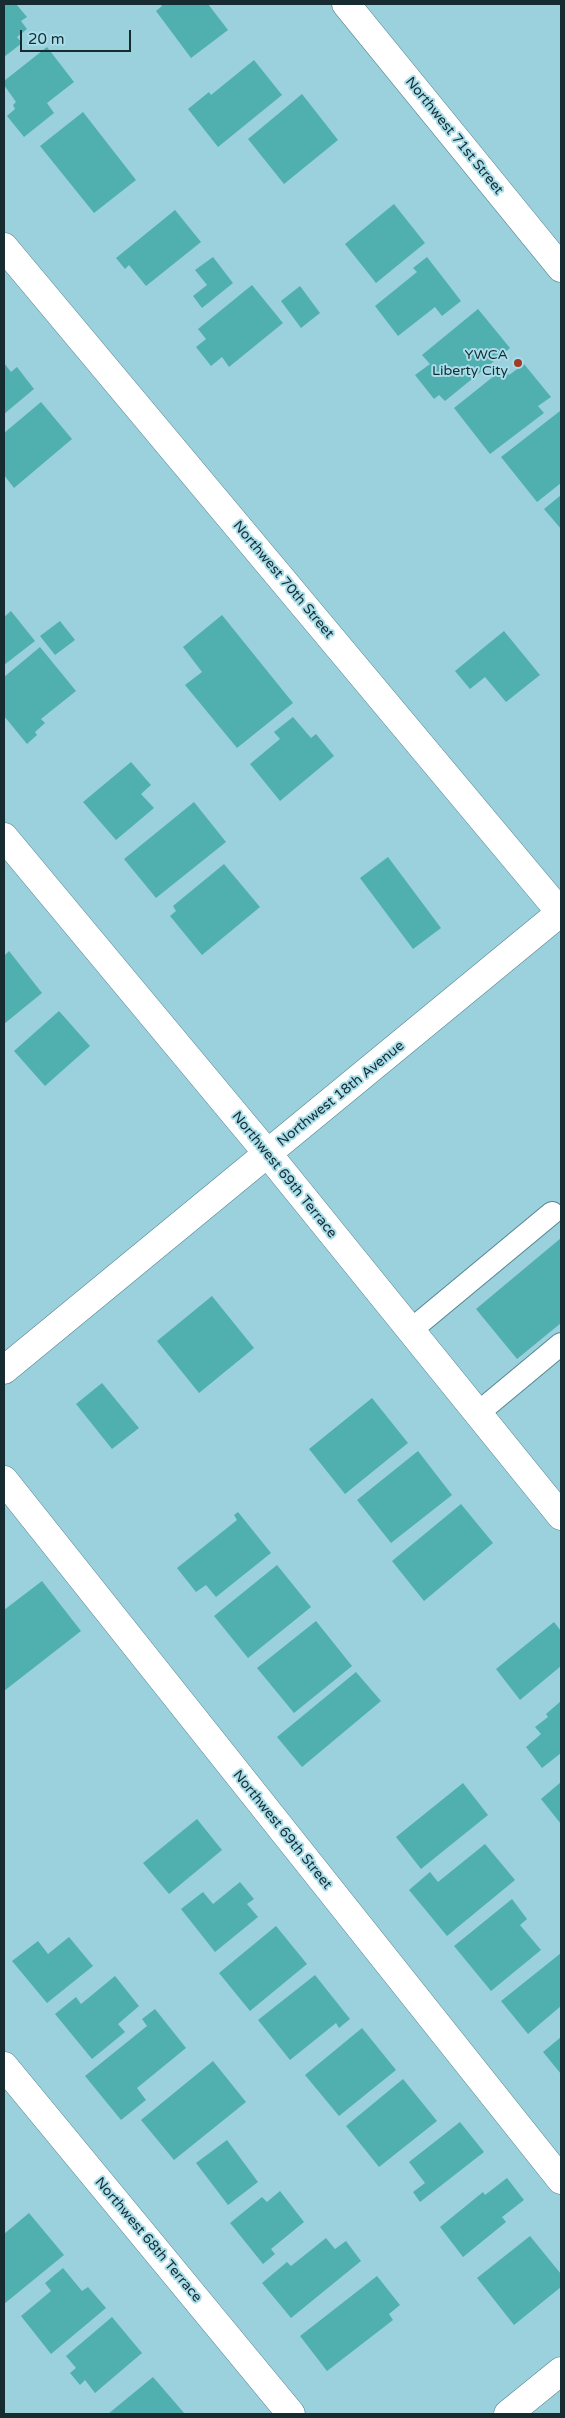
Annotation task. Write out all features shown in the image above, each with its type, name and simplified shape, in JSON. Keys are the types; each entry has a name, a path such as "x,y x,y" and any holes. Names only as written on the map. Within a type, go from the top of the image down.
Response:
{"street":[{"name":"Northwest 71st Street","path":"346,4 561,268"},
{"name":"Northwest 70th Street","path":"4,246 561,913"},
{"name":"Northwest 69th Terrace","path":"4,838 268,1154 561,1516"},
{"name":"Northwest 18th Avenue","path":"4,1370 561,913"},
{"name":"Northwest 69th Street","path":"4,1480 561,2180"},
{"name":"Northwest 68th Terrace","path":"4,2066 291,2414"},
{"path":"508,2414 561,2371"}],"lane":[{"path":"411,1330 552,1213"},
{"path":"478,1413 561,1344"}],"building":[{"path":"4,4 16,4 27,17 21,21 27,29 17,37 22,43 4,57"},
{"path":"160,4 208,4 228,30 191,58 156,11 162,6"},
{"path":"47,47 74,82 47,103 54,113 24,137 7,116 15,109 13,105 16,102 4,85 4,81"},
{"path":"254,60 282,95 218,147 188,109 209,92 211,95"},
{"path":"302,94 338,140 284,184 248,139"},
{"path":"83,112 136,180 94,213 40,146"},
{"path":"394,204 425,243 376,283 345,244"},
{"path":"175,210 201,242 146,286 129,265 125,269 116,258"},
{"path":"213,257 233,283 202,308 193,296 207,285 195,270"},
{"path":"427,257 461,301 442,316 435,307 398,336 375,306 417,272 413,268"},
{"path":"252,285 283,323 229,367 222,357 211,366 196,347 206,339 198,329"},
{"path":"300,286 320,313 301,328 281,301"},
{"path":"478,309 510,348 445,401 439,395 434,399 415,375 430,364 422,355"},
{"path":"4,363 11,372 17,367 34,389 4,414"},
{"path":"524,364 551,397 538,406 544,413 490,454 454,408 504,368 509,375"},
{"path":"41,402 72,439 14,488 4,475 4,433"},
{"path":"560,411 561,483 537,502 501,457"},
{"path":"561,495 561,529 544,509"},
{"path":"11,611 35,641 4,665 4,617"},
{"path":"222,615 293,703 237,748 185,685 202,672 183,647"},
{"path":"60,621 75,640 55,655 40,636"},
{"path":"504,631 540,675 506,702 485,677 470,689 455,671"},
{"path":"40,647 76,691 41,719 45,723 35,732 37,735 27,744 4,716 4,677"},
{"path":"293,717 311,738 316,734 334,756 280,801 250,764 280,739 274,732"},
{"path":"131,762 151,785 141,794 154,808 116,840 83,802"},
{"path":"194,802 226,842 156,898 124,859"},
{"path":"388,857 441,928 413,949 360,878"},
{"path":"224,864 260,907 202,955 170,916 176,911 173,906"},
{"path":"9,951 42,993 4,1024 4,956"},
{"path":"59,1011 90,1046 45,1086 14,1051"},
{"path":"561,1238 561,1323 517,1359 476,1309"},
{"path":"212,1296 254,1348 199,1393 157,1341"},
{"path":"102,1383 139,1428 112,1449 76,1404"},
{"path":"372,1398 408,1443 345,1494 309,1449"},
{"path":"418,1451 452,1495 391,1543 357,1500"},
{"path":"461,1504 493,1543 424,1601 392,1561"},
{"path":"238,1512 271,1553 216,1597 206,1585 196,1592 177,1568 237,1520 234,1515"},
{"path":"277,1565 311,1607 248,1658 214,1616"},
{"path":"42,1581 81,1631 4,1691 4,1610"},
{"path":"316,1621 352,1666 294,1713 257,1668"},
{"path":"554,1622 561,1631 561,1666 520,1700 496,1669"},
{"path":"356,1672 381,1701 302,1767 277,1737"},
{"path":"561,1701 561,1753 542,1768 526,1747 541,1734 535,1727 548,1717 546,1714"},
{"path":"561,1782 561,1824 541,1799"},
{"path":"463,1783 488,1815 421,1869 396,1837"},
{"path":"197,1819 222,1850 169,1894 143,1863"},
{"path":"485,1844 515,1880 447,1936 409,1890 430,1872 438,1882"},
{"path":"240,1882 254,1899 247,1904 258,1917 215,1952 181,1909 203,1892 213,1904"},
{"path":"512,1899 527,1919 520,1925 541,1950 491,1991 454,1946"},
{"path":"276,1926 307,1964 250,2011 219,1973"},
{"path":"69,1937 93,1966 47,2003 12,1961 38,1941 48,1954"},
{"path":"561,1953 561,2006 528,2034 501,2001"},
{"path":"315,1975 350,2019 339,2028 336,2023 290,2060 258,2020"},
{"path":"115,1976 139,2006 118,2024 125,2032 92,2059 55,2014 76,1997 81,2004"},
{"path":"155,2009 186,2048 137,2088 146,2100 121,2120 85,2076 147,2026 142,2019"},
{"path":"362,2028 396,2070 339,2116 305,2075"},
{"path":"561,2037 561,2074 543,2052"},
{"path":"213,2061 246,2102 174,2160 141,2120"},
{"path":"403,2079 437,2121 379,2167 346,2126"},
{"path":"460,2122 484,2152 420,2202 413,2192 425,2183 409,2162"},
{"path":"227,2140 258,2182 228,2205 196,2163"},
{"path":"507,2178 524,2200 502,2217 506,2222 463,2257 440,2227 483,2192 485,2195"},
{"path":"280,2191 304,2222 271,2249 275,2254 263,2264 230,2223 262,2197 267,2202"},
{"path":"29,2213 64,2255 4,2304 4,2234"},
{"path":"530,2236 561,2274 561,2287 514,2325 477,2278"},
{"path":"326,2238 335,2249 346,2241 361,2261 291,2318 262,2283 287,2262 291,2266"},
{"path":"63,2268 82,2291 88,2287 106,2308 51,2354 21,2316 51,2291 45,2283"},
{"path":"377,2276 400,2305 389,2314 393,2320 327,2371 300,2336"},
{"path":"112,2317 142,2353 95,2393 85,2380 80,2385 70,2373 76,2368 66,2356"},
{"path":"153,2377 185,2414 108,2414"}],"place":[{"name":"YWCA Liberty City","path":"518,363"}]}
